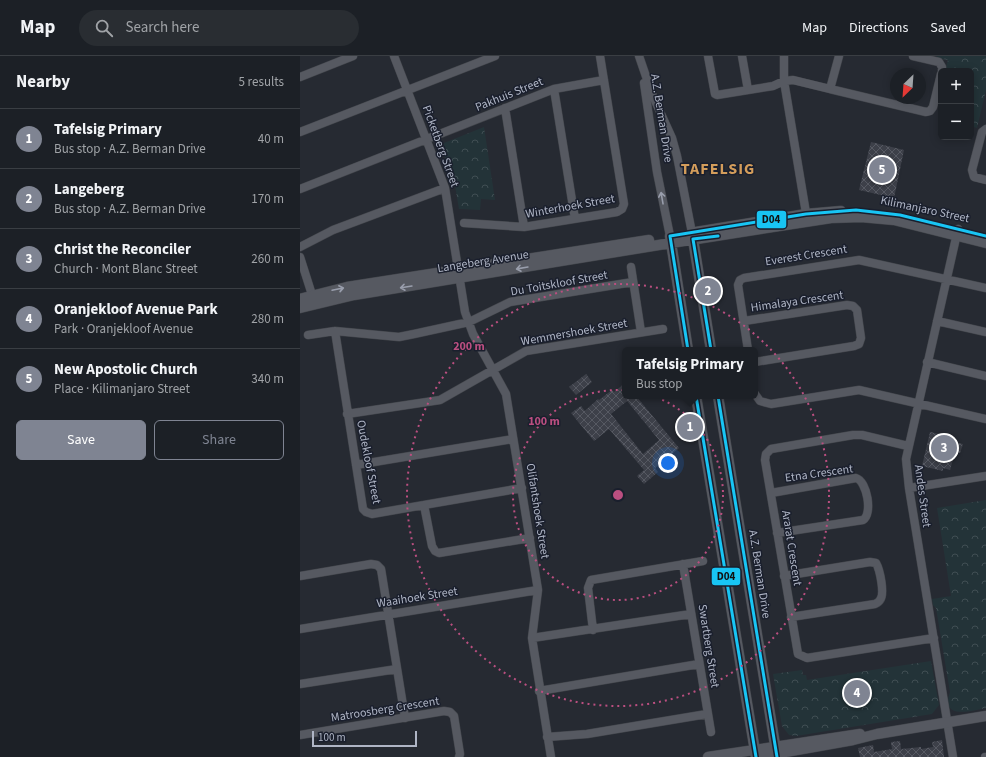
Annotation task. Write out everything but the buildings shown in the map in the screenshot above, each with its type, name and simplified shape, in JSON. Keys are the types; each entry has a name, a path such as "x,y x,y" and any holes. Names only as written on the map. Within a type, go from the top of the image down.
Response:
{"street":[{"path":"300,77 339,58 353,56"},
{"name":"Picketberg Street","path":"394,56 445,188 458,274"},
{"path":"300,132 495,56"},
{"name":"Winterhoek Street","path":"464,223 524,227 617,212 622,209 624,204 600,56"},
{"name":"A.Z. Berman Drive","path":"688,347 639,56 652,94 674,144 692,236 710,347"},
{"path":"708,56 715,94 717,95 774,86 784,81 793,80 928,112 933,107 938,86"},
{"path":"742,56 748,90"},
{"path":"784,56 784,81 806,218"},
{"path":"830,89 839,56"},
{"path":"913,56 939,62 942,68"},
{"name":"Pakhuis Street","path":"300,189 554,89 604,80"},
{"path":"554,89 575,219"},
{"path":"505,108 524,227"},
{"path":"986,129 982,132 972,170 974,177 986,180"},
{"path":"300,247 333,230 445,188"},
{"name":"Kilimanjaro Street","path":"692,236 806,218 841,217 877,218 986,236"},
{"name":"Kilimanjaro Street","path":"957,232 986,243"},
{"name":"Andes Street","path":"953,757 906,466 908,446 957,232"},
{"name":"Langeberg Avenue","path":"300,308 314,299 348,287 458,274 692,236"},
{"path":"300,257 314,299"},
{"name":"Everest Crescent","path":"748,347 738,285 740,280 744,278 859,260 946,280"},
{"path":"631,267 641,332"},
{"name":"Olifantshoek Street","path":"458,274 473,334 506,394 538,590 532,638 539,690 551,757"},
{"path":"946,280 986,288"},
{"name":"Du Toitskloof Street","path":"308,335 334,331 399,337 469,322 510,302 633,282"},
{"name":"Langeberg Avenue","path":"300,299 314,299"},
{"name":"Himalaya Crescent","path":"744,321 847,304 853,306 857,310 861,338 859,344 758,362"},
{"path":"937,321 986,332"},
{"name":"Wemmershoek Street","path":"348,414 440,400 526,351 663,328"},
{"name":"Oudekloof Street","path":"334,331 363,509 366,512 372,514 522,488"},
{"path":"928,362 986,376"},
{"path":"758,398 760,401 771,404 859,390 986,419"},
{"path":"697,399 756,754"},
{"name":"A.Z. Berman Drive","path":"718,399 776,752"},
{"name":"Ararat Crescent","path":"908,446 862,435 853,435 771,449 765,457 797,650 804,658 934,638"},
{"path":"356,465 513,439"},
{"path":"909,488 986,476"},
{"name":"Etna Crescent","path":"771,493 858,479 864,484 869,511 867,517 863,520 778,533"},
{"path":"424,505 432,546 435,551 439,553 530,538"},
{"path":"593,630 588,588 591,580 703,561"},
{"path":"784,576 870,562 876,563 879,569 883,595 875,604 791,617"},
{"path":"300,576 371,564 377,565 381,569 387,614 405,718"},
{"name":"Swartberg Street","path":"683,564 710,732"},
{"name":"Waaihoek Street","path":"300,629 538,590"},
{"path":"532,638 691,614"},
{"path":"539,690 699,664"},
{"path":"300,684 397,668"},
{"name":"Matroosberg Crescent","path":"300,735 444,711 450,712 454,716 460,754 458,757"},
{"path":"547,737 587,734 708,714"},
{"path":"708,757 776,752 986,716"}],"green space":[{"path":"937,56 986,56 986,90 977,128 974,127 974,68 946,68 948,60 936,58"},
{"path":"484,127 495,200 481,199 480,210 459,209 454,180 442,150 444,143"},
{"path":"986,500 986,708 959,712 949,707 948,701 950,692 936,608 933,605 932,599 951,596 937,508"},
{"path":"931,661 939,705 932,714 796,736 789,735 782,726 773,674 802,670 803,675 806,675 807,680"}],"transit line":[{"name":"D04","path":"688,347 670,236 806,214 856,210 900,215 986,236"},
{"name":"D04","path":"711,347 693,239 718,236"},
{"name":"D04","path":"696,399 756,757"},
{"name":"D04","path":"718,399 777,757"}],"place":[{"name":"New Apostolic Church","path":"882,170"},
{"name":"Langeberg","path":"708,291"},
{"name":"Tafelsig Primary","path":"690,427"},
{"name":"Christ the Reconciler","path":"944,448"},
{"name":"Oranjekloof Avenue Park","path":"857,693"}],"district":[{"name":"TAFELSIG","path":"718,168"}]}
